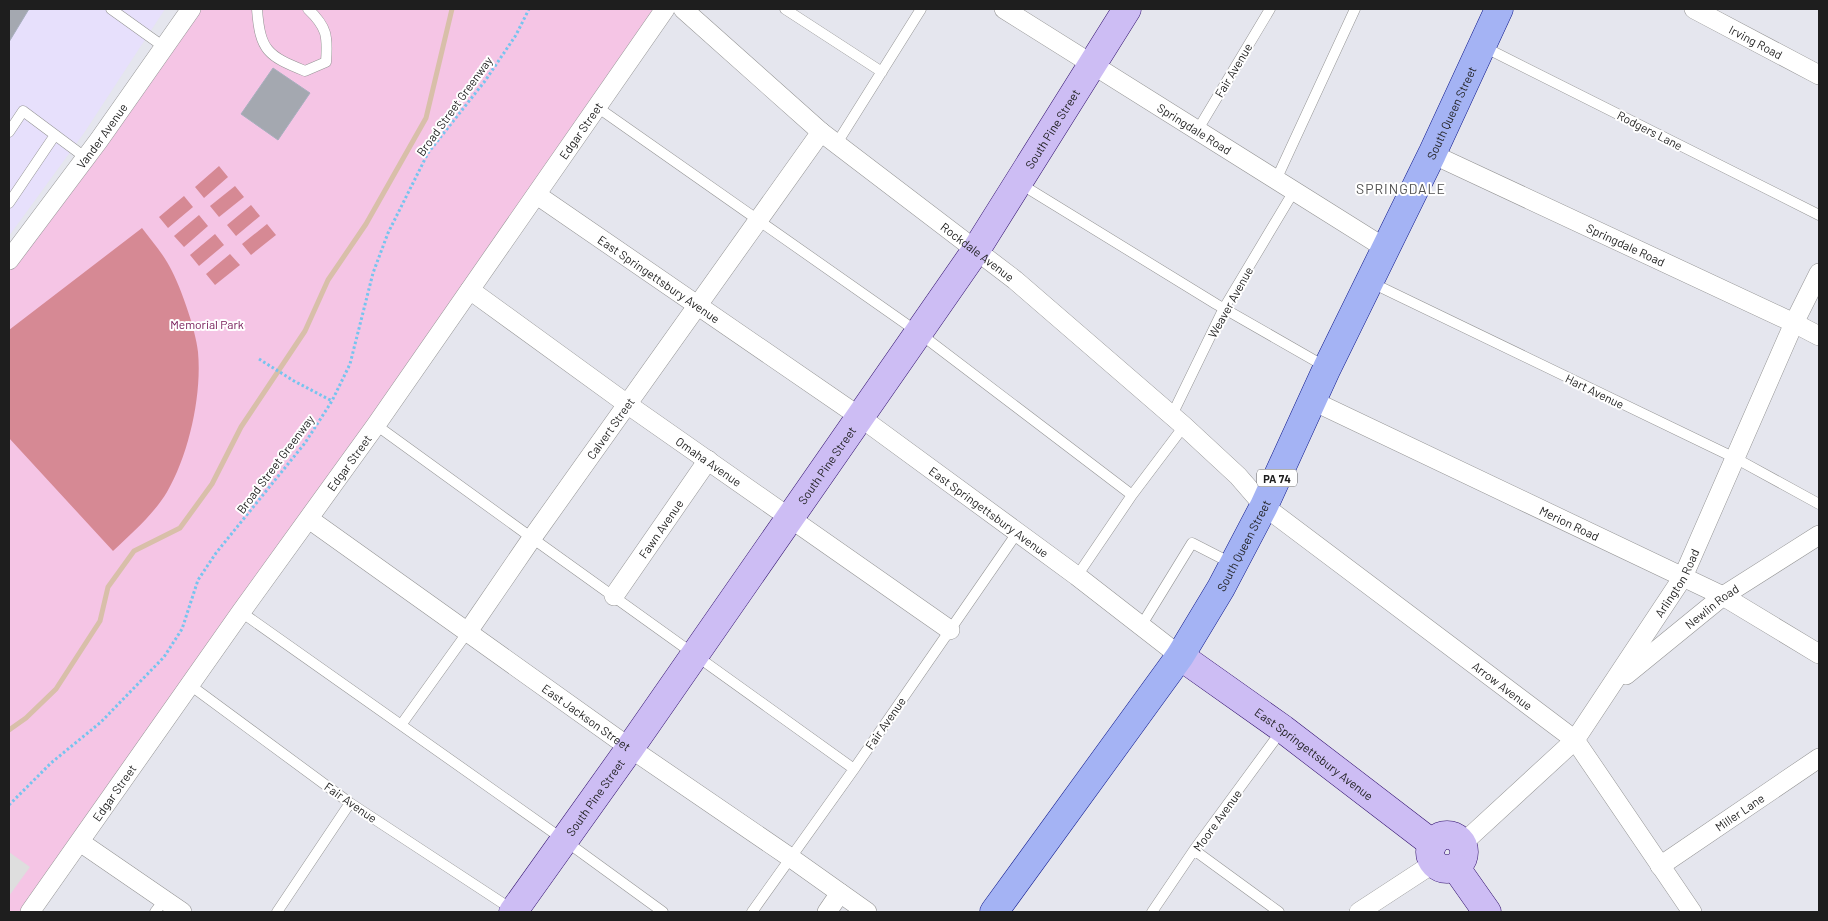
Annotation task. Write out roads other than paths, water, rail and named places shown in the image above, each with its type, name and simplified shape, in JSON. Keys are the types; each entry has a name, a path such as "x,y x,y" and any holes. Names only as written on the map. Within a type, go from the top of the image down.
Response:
{"main road":[{"name":"South Queen Street","path":"994,912 1180,656 1234,565 1264,506 1327,368 1432,154 1499,9"}],"street":[{"name":"Vander Avenue","path":"9,260 86,158 191,9"},
{"name":"Edgar Street","path":"30,912 241,612 376,425 665,9"},
{"name":"Rockdale Avenue","path":"683,9 821,132 1015,280 1178,421 1238,476 1264,506"},
{"name":"Springdale Road","path":"1004,9 1197,132 1385,248"},
{"name":"South Pine Street","path":"515,912 976,250 1127,9"},
{"name":"Irving Road","path":"1694,9 1819,75"},
{"name":"Calvert Street","path":"467,633 532,538 821,132"},
{"name":"Springdale Road","path":"1432,154 1819,336"},
{"name":"East Springettsbury Avenue","path":"537,195 860,417 1076,576 1180,656 1283,729 1446,854 1487,912"},
{"name":"Arlington Road","path":"1360,912 1446,854 1575,740 1683,577 1794,323 1819,273"},
{"name":"Omaha Avenue","path":"470,290 627,404 950,630"},
{"name":"Merion Road","path":"1313,401 1723,596 1819,654"},
{"name":"Fawn Avenue","path":"614,596 708,460"},
{"name":"Arrow Avenue","path":"1264,506 1575,740 1692,912"},
{"name":"East Jackson Street","path":"309,519 630,748 867,912"},
{"name":"Newlin Road","path":"1611,686 1723,596 1819,535"},
{"name":"Miller Lane","path":"1660,866 1819,758"},
{"path":"80,842 159,906 182,912"},
{"path":"827,912 840,893"}],"lane":[{"path":"111,9 164,47"},
{"path":"257,9 258,30 267,50 282,61 305,71 326,62 328,42 321,22 308,9"},
{"path":"785,9 882,72"},
{"path":"837,143 921,9"},
{"name":"Fair Avenue","path":"1197,132 1270,9"},
{"path":"1276,180 1355,9"},
{"name":"Rodgers Lane","path":"1482,46 1819,215"},
{"path":"597,107 919,333 1132,495"},
{"path":"9,132 23,110 86,158"},
{"path":"9,203 55,135"},
{"path":"1019,183 1224,308 1327,368"},
{"name":"Weaver Avenue","path":"1076,576 1132,495 1178,421 1224,308 1294,192"},
{"name":"Hart Avenue","path":"1369,282 1735,458 1819,504"},
{"path":"376,425 854,769"},
{"name":"Fair Avenue","path":"752,912 854,769 1017,533"},
{"path":"1141,626 1192,543 1234,565"},
{"path":"241,612 663,912"},
{"name":"Calvert Street","path":"401,725 467,633"},
{"name":"Fair Avenue","path":"190,685 350,803 515,912"},
{"name":"Moore Avenue","path":"1152,912 1194,850 1283,729"},
{"path":"277,912 350,803"},
{"path":"1194,850 1279,912"}],"waterway":[{"path":"9,730 26,718 56,689 100,621 108,587 134,551 180,528 212,484 241,427 305,331 328,280 366,224 426,118 452,9"}],"district":[{"name":"SPRINGDALE","path":"1401,188"}],"park label":[{"name":"Memorial Park","path":"207,324"}]}
